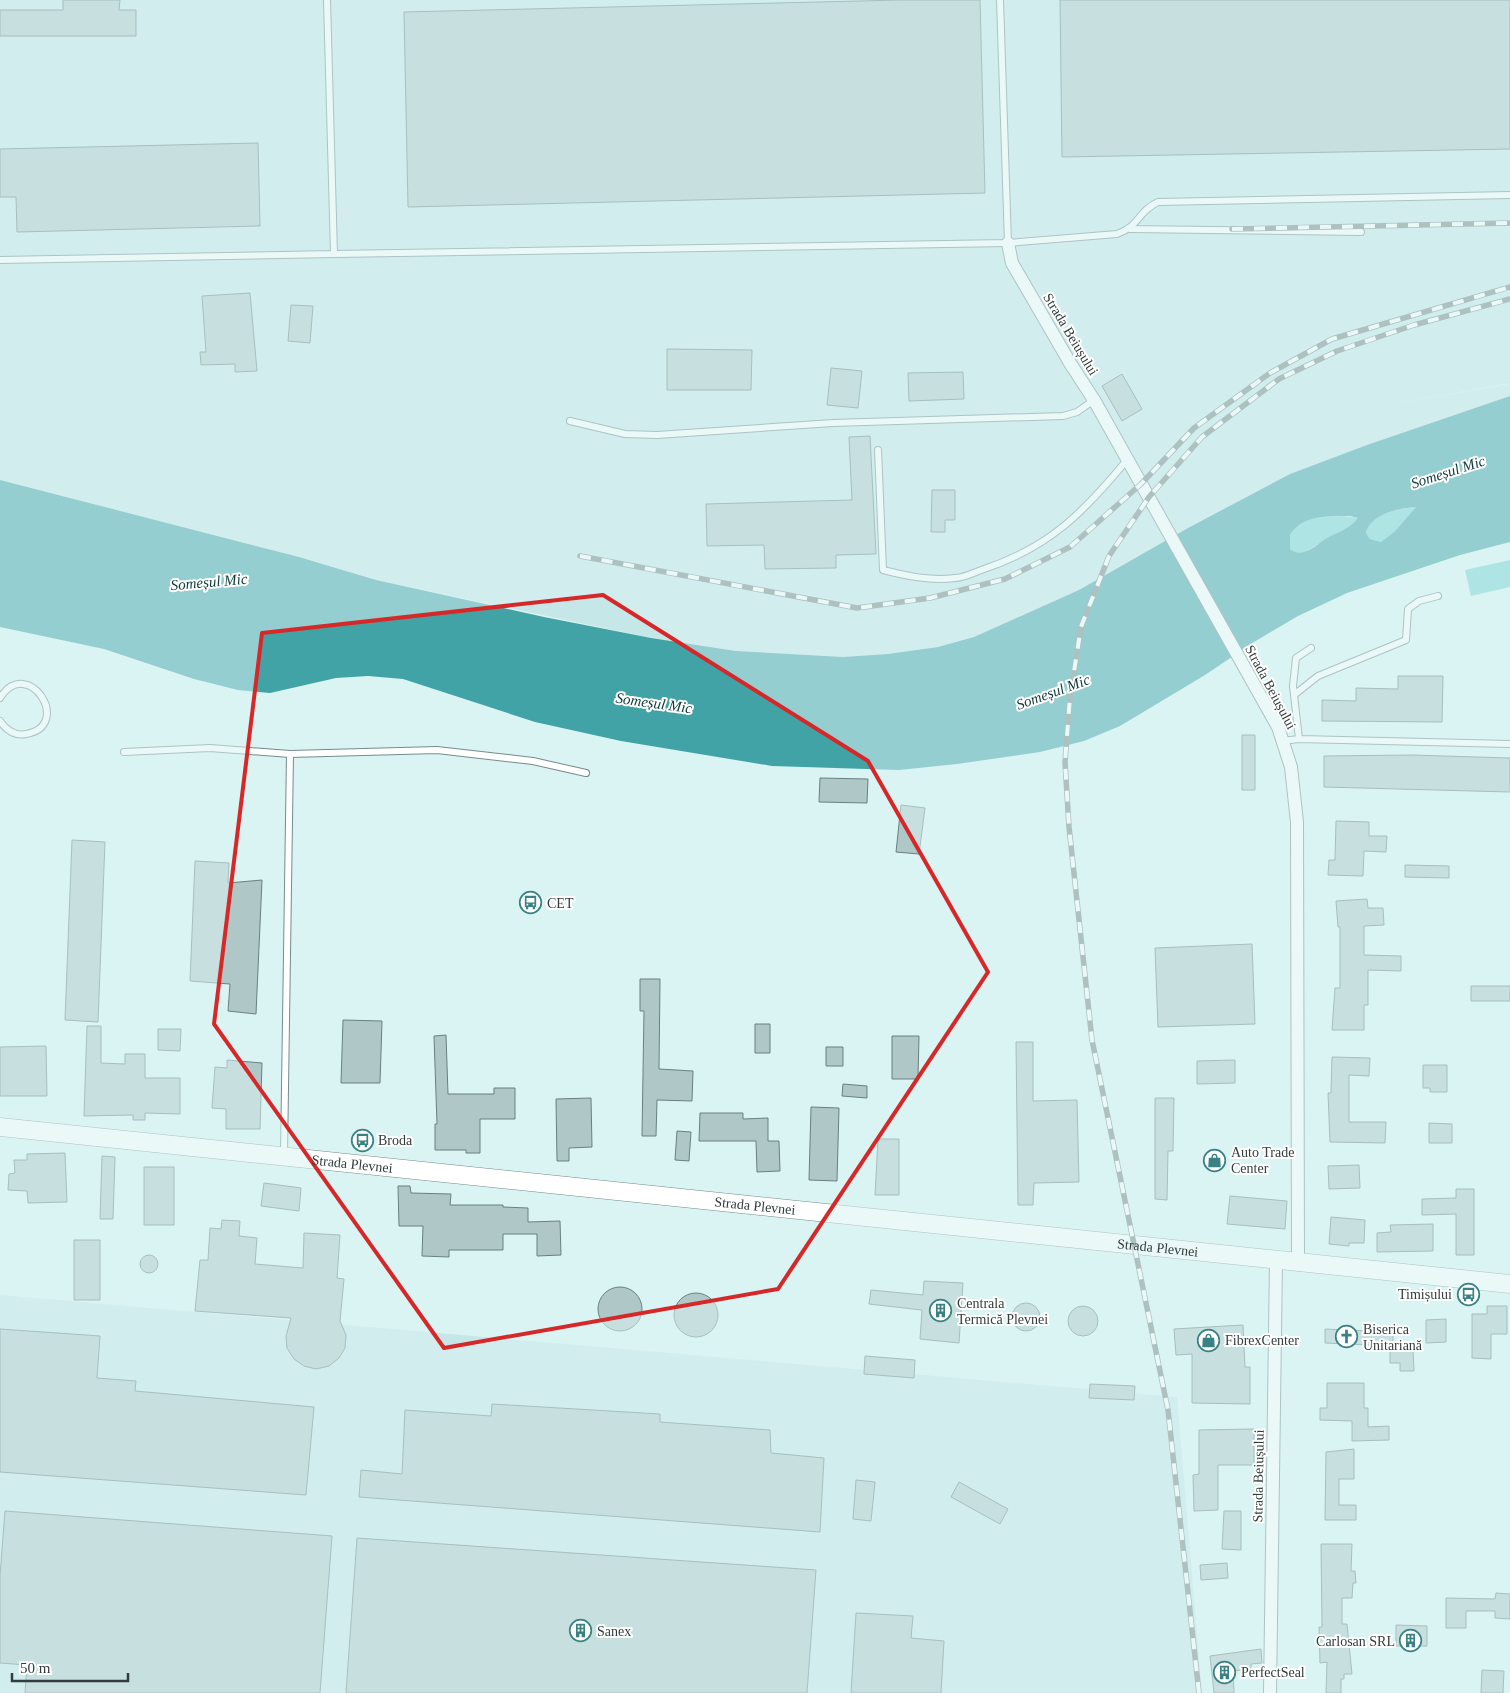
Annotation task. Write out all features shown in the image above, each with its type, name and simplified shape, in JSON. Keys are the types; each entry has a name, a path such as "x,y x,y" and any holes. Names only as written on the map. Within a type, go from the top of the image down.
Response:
{"main road":[{"name":"Strada Plevnei","path":"0,1127 1510,1284"}],"street":[{"name":"Strada Beiușului","path":"1008,243 1012,263 1070,363 1094,400 1278,727 1291,767 1297,822 1298,1263"},
{"name":"Strada Beiușului","path":"1270,1693 1276,1260"}],"lane":[{"path":"327,0 334,254"},
{"path":"1000,0 1008,243"},
{"path":"1130,229 1146,208 1158,202 1510,195"},
{"path":"0,260 1008,243 1116,234 1130,229 1361,232"},
{"path":"570,421 625,434 657,435 833,423 1063,416 1078,412 1094,400"},
{"path":"878,450 883,570 918,578 956,578 1003,563 1047,540 1091,503 1127,460"},
{"path":"1294,694 1318,676 1406,640 1408,609 1419,601 1438,596"},
{"path":"1300,739 1294,694 1296,658 1311,648"},
{"path":"0,698 10,688 26,685 41,694 47,710 42,725 28,734 13,733 0,721"},
{"path":"1282,741 1300,739 1510,744"},
{"path":"124,752 210,748 290,754 437,750 533,762 586,773"},
{"path":"284,1156 290,754"}],"highlighted area":[{"path":"603,595 868,761 988,972 778,1289 444,1348 214,1024 262,633"}],"shaded area":[{"path":"0,0 1510,0 1510,383 1369,408 1510,384 1510,396 1367,445 1290,474 1188,528 1079,590 974,637 938,647 888,654 843,657 736,651 651,638 376,580 299,557 0,480"},
{"path":"1417,506 1395,531 1381,542 1370,539 1366,533 1373,520 1379,516"},
{"path":"1342,516 1359,518 1347,529 1326,539 1304,553 1295,553 1290,549 1290,535 1300,524 1313,519"},
{"path":"1510,560 1510,587 1471,596 1465,570"},
{"path":"0,1295 1177,1397 1202,1693 0,1693"}],"water":[{"name":"Someșul Mic","path":"1510,396 1510,542 1460,555 1347,593 1298,616 1120,726 1084,741 1040,752 957,764 899,770 772,766 621,741 535,722 403,679 368,676 336,678 270,693 238,690 194,679 104,649 0,627 0,480 299,557 376,580 544,617 651,638 736,651 843,657 888,654 938,647 974,637 1079,590 1188,528 1290,474 1367,445","holes":["1416,507 1395,531 1381,542 1370,539 1366,533 1373,521 1386,513","1333,516 1358,518 1347,528 1325,539 1310,550 1298,553 1290,549 1290,535 1295,528 1308,520"]}],"building":[{"path":"63,0 120,0 119,10 136,10 136,36 0,36 0,10 63,10"},
{"path":"900,0 980,0 985,193 408,207 404,12"},
{"path":"1060,0 1510,0 1510,149 1062,157"},
{"path":"258,143 260,226 17,232 16,197 0,197 0,149"},
{"path":"250,293 257,371 235,372 235,364 201,365 200,352 206,352 202,296"},
{"path":"291,305 313,306 310,343 288,341"},
{"path":"667,349 752,350 751,390 667,390"},
{"path":"831,368 862,371 858,408 827,405"},
{"path":"963,372 964,399 909,401 908,373"},
{"path":"1122,374 1142,409 1122,421 1102,386"},
{"path":"870,436 876,554 836,555 836,568 765,569 764,545 707,546 706,504 852,500 849,437"},
{"path":"932,490 955,490 955,520 945,520 945,532 931,532"},
{"path":"1398,676 1443,676 1442,722 1322,721 1322,700 1356,701 1356,688 1398,689"},
{"path":"1242,735 1255,735 1255,790 1242,790"},
{"path":"1411,755 1510,758 1510,792 1324,787 1324,756"},
{"path":"820,778 868,779 867,803 819,802"},
{"path":"901,805 925,808 919,854 896,852"},
{"path":"1336,821 1369,822 1369,836 1387,836 1386,852 1364,851 1363,876 1328,875 1329,860 1335,860"},
{"path":"72,840 105,842 98,1022 65,1020"},
{"path":"195,861 229,863 228,883 262,880 256,1014 228,1011 230,984 190,981"},
{"path":"1405,865 1449,866 1449,878 1405,877"},
{"path":"1367,899 1368,908 1383,908 1384,925 1364,926 1364,955 1401,956 1401,971 1368,970 1368,1005 1364,1005 1364,1030 1332,1030 1335,988 1340,988 1340,927 1338,927 1336,901"},
{"path":"1252,944 1255,1024 1158,1027 1155,948"},
{"path":"640,979 660,979 659,1069 693,1071 692,1101 657,1100 656,1136 642,1136 644,1011 640,1011"},
{"path":"1471,986 1510,986 1510,1001 1471,1001"},
{"path":"343,1020 382,1021 380,1083 341,1083"},
{"path":"755,1024 770,1024 770,1053 755,1053"},
{"path":"87,1026 101,1026 101,1063 125,1064 125,1054 145,1054 145,1078 180,1078 180,1114 145,1113 145,1120 133,1120 133,1115 84,1116"},
{"path":"158,1029 181,1029 180,1051 158,1050"},
{"path":"446,1035 448,1094 494,1094 494,1088 515,1088 515,1119 480,1119 480,1153 466,1153 466,1150 435,1150 435,1124 437,1124 434,1036"},
{"path":"892,1036 919,1036 918,1079 892,1079"},
{"path":"1016,1042 1033,1042 1033,1101 1077,1100 1079,1182 1034,1183 1033,1205 1018,1205"},
{"path":"46,1046 47,1096 0,1096 0,1047"},
{"path":"826,1047 843,1047 843,1066 826,1066"},
{"path":"1332,1057 1370,1058 1369,1076 1349,1075 1349,1122 1386,1122 1385,1143 1330,1142 1328,1093 1331,1093"},
{"path":"227,1060 262,1063 260,1129 226,1129 226,1109 212,1108 215,1067 227,1068"},
{"path":"1235,1060 1235,1083 1197,1084 1197,1061"},
{"path":"1423,1065 1447,1065 1447,1092 1430,1092 1430,1088 1423,1088"},
{"path":"843,1084 867,1086 867,1098 842,1096"},
{"path":"591,1098 592,1147 569,1148 569,1161 557,1161 556,1099"},
{"path":"1155,1098 1174,1098 1173,1151 1168,1151 1167,1200 1155,1199"},
{"path":"811,1107 839,1108 837,1181 809,1180"},
{"path":"700,1113 743,1113 743,1119 768,1118 768,1141 779,1141 780,1171 757,1172 756,1141 699,1141"},
{"path":"1429,1123 1452,1124 1452,1143 1429,1143"},
{"path":"677,1131 691,1132 689,1161 675,1160"},
{"path":"878,1139 899,1139 899,1195 875,1195"},
{"path":"65,1153 67,1202 28,1203 27,1191 8,1190 9,1174 15,1173 14,1160 27,1160 27,1154"},
{"path":"102,1156 115,1157 113,1219 100,1219"},
{"path":"1359,1165 1360,1188 1329,1189 1328,1166"},
{"path":"144,1167 174,1167 174,1225 144,1225"},
{"path":"264,1183 301,1188 299,1211 261,1206"},
{"path":"398,1186 410,1186 411,1193 451,1194 450,1205 503,1205 503,1207 528,1208 528,1222 560,1221 561,1255 537,1256 537,1234 503,1234 503,1250 449,1250 449,1257 422,1256 423,1226 399,1226"},
{"path":"1456,1189 1474,1189 1474,1255 1456,1255 1456,1214 1422,1215 1422,1199 1456,1198"},
{"path":"1230,1196 1287,1201 1285,1229 1227,1224"},
{"path":"1331,1217 1365,1220 1364,1243 1349,1243 1349,1246 1329,1244"},
{"path":"222,1220 240,1221 239,1236 257,1238 255,1264 303,1268 304,1233 340,1235 337,1278 344,1279 340,1321 346,1335 345,1348 339,1358 329,1366 316,1369 304,1366 294,1359 287,1348 286,1336 291,1318 195,1311 200,1260 208,1260 210,1228 221,1229"},
{"path":"1433,1224 1433,1251 1377,1252 1377,1233 1391,1232 1390,1225"},
{"path":"74,1240 100,1240 100,1300 74,1300"},
{"path":"145,1255 153,1255 158,1260 156,1271 145,1273 140,1268 140,1260"},
{"name":"Centrala Termică Plevnei","path":"924,1281 963,1283 959,1343 920,1339 922,1310 869,1304 871,1290 923,1295"},
{"path":"620,1287 632,1291 638,1297 642,1309 638,1321 632,1327 620,1331 608,1327 602,1321 598,1309 602,1297 608,1291"},
{"path":"692,1293 700,1293 712,1299 718,1315 712,1331 700,1337 692,1337 680,1331 674,1319 674,1311 680,1299"},
{"path":"1026,1303 1036,1307 1040,1317 1036,1327 1026,1331 1016,1327 1012,1317 1016,1307"},
{"path":"1083,1306 1094,1310 1098,1321 1094,1332 1083,1336 1072,1332 1068,1321 1072,1310"},
{"path":"1487,1306 1507,1306 1507,1334 1491,1334 1491,1359 1472,1358 1472,1314 1487,1314"},
{"path":"1446,1319 1446,1342 1426,1343 1426,1320"},
{"path":"1243,1325 1245,1367 1250,1367 1250,1404 1192,1403 1192,1354 1176,1355 1174,1329"},
{"path":"0,1329 100,1336 97,1378 136,1381 135,1391 314,1407 306,1495 0,1472"},
{"name":"Biserica Unitariană","path":"1325,1329 1393,1332 1393,1346 1325,1343"},
{"path":"1413,1350 1414,1371 1400,1371 1400,1363 1390,1363 1390,1351"},
{"path":"865,1356 915,1360 914,1378 864,1374"},
{"path":"1327,1383 1364,1383 1364,1408 1368,1408 1368,1427 1389,1426 1389,1440 1352,1441 1352,1421 1320,1420 1320,1408 1327,1408"},
{"path":"1090,1384 1135,1386 1134,1400 1089,1398"},
{"path":"492,1404 660,1414 660,1422 770,1430 771,1453 824,1458 820,1532 359,1497 361,1470 402,1474 405,1410 491,1416"},
{"path":"1254,1429 1254,1465 1218,1465 1218,1510 1194,1511 1193,1475 1199,1474 1199,1430"},
{"path":"1354,1449 1354,1479 1339,1479 1339,1505 1356,1505 1356,1520 1325,1520 1326,1452"},
{"path":"856,1480 875,1482 871,1521 853,1519"},
{"path":"959,1482 1008,1509 1000,1524 951,1497"},
{"path":"5,1511 332,1536 320,1693 25,1693 27,1665 0,1663 0,1576"},
{"path":"1224,1511 1241,1511 1241,1550 1222,1549"},
{"name":"Sanex","path":"357,1538 816,1570 807,1693 346,1693"},
{"path":"1321,1544 1352,1544 1351,1571 1355,1571 1356,1583 1353,1583 1352,1598 1342,1598 1342,1624 1347,1624 1352,1674 1344,1674 1344,1679 1341,1679 1341,1693 1326,1693 1327,1662 1320,1663 1319,1627 1322,1627"},
{"path":"1227,1563 1228,1578 1201,1580 1200,1565"},
{"path":"1496,1593 1510,1594 1510,1619 1495,1618 1495,1611 1466,1611 1466,1628 1446,1628 1446,1598 1495,1599"},
{"path":"856,1613 913,1616 911,1638 944,1641 941,1693 851,1693"},
{"path":"1396,1625 1427,1626 1427,1646 1396,1646"},
{"name":"PerfectSeal","path":"1261,1649 1262,1663 1251,1664 1251,1669 1233,1671 1234,1693 1214,1693 1210,1656"},
{"path":"1482,1670 1504,1671 1503,1693 1481,1693"}],"railway":[{"path":"1232,229 1510,223"},
{"path":"580,556 857,608 930,598 1005,579 1070,547 1141,484 1194,428 1270,373 1332,339 1510,287"},
{"path":"1199,1693 1168,1410 1092,1040 1069,827 1065,762 1070,697 1081,627 1109,556 1149,497 1202,437 1279,379 1337,351 1414,325 1510,299"}],"place":[{"name":"CET","path":"531,903"},
{"name":"Broda","path":"362,1140"},
{"name":"Auto Trade Center","path":"1215,1160"},
{"name":"Timișului","path":"1468,1294"},
{"name":"Centrala Termică Plevnei","path":"941,1311"},
{"name":"Biserica Unitariană","path":"1347,1337"},
{"name":"FibrexCenter","path":"1209,1340"},
{"name":"Sanex","path":"581,1631"},
{"name":"Carlosan SRL","path":"1411,1641"},
{"name":"PerfectSeal","path":"1225,1672"}]}
